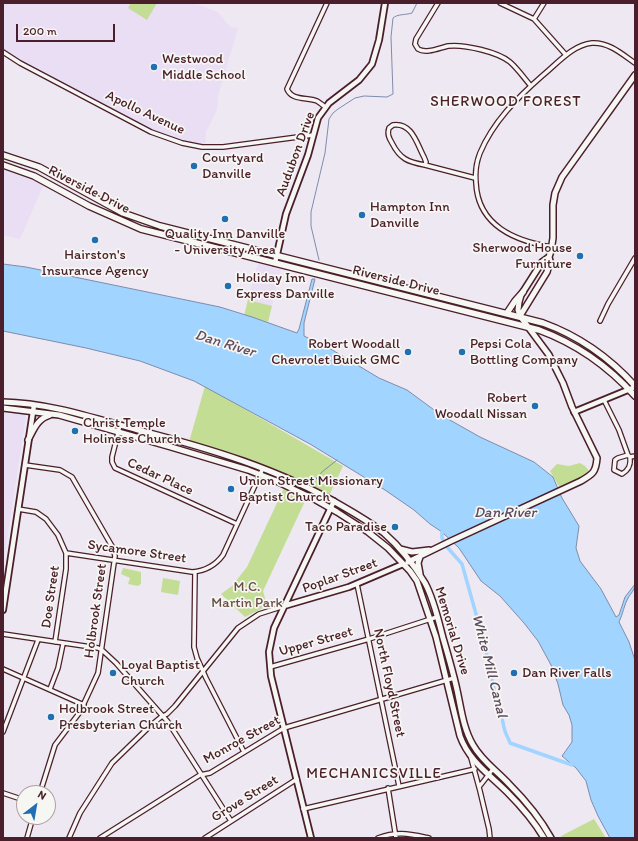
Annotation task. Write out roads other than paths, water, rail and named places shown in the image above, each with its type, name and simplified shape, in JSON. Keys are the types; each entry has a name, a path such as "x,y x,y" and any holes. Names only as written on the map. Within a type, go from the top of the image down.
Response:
{"main road":[{"path":"520,316 548,269 554,232 553,206 562,177 635,75"},
{"name":"Riverside Drive","path":"3,155 39,168 102,202 141,220 160,226 520,316 553,326 584,342 617,367 633,387 635,396"},
{"name":"Riverside Drive","path":"3,165 34,176 96,209 141,229 526,326 553,335 580,349 633,387"},
{"path":"507,313 523,292 542,262 549,257"},
{"path":"523,292 530,297"},
{"path":"403,564 581,481 595,471 597,458 574,412 563,383 548,355 520,316 519,302 523,292"},
{"name":"Memorial Drive","path":"3,402 34,405 76,412 263,468 334,501 379,530 410,561 429,593 454,678 463,720 470,739 480,755 528,804 540,819 551,838"},
{"name":"Memorial Drive","path":"3,408 54,414 260,475 296,490 330,508 374,537 410,571 417,581 430,619 447,680 460,736 470,755 521,807 544,838"},
{"path":"28,440 38,422 45,416 54,414"},
{"path":"398,548 412,552 433,549"},
{"path":"420,556 418,567 422,579"}],"street":[{"path":"325,107 316,101 302,99 292,95 288,91 287,87 327,3"},
{"name":"Audubon Drive","path":"275,263 286,214 308,155 318,118 325,107 360,80 372,64 379,40 385,3"},
{"path":"438,3 416,39 415,44 418,49 425,51 454,46 499,56 512,64 531,86"},
{"path":"500,3 534,19 566,55"},
{"path":"534,19 544,3"},
{"path":"552,247 536,244 504,230 492,222 484,213 479,200 476,178 479,155 507,110 566,55 582,45 598,43 614,48 635,63"},
{"name":"Apollo Avenue","path":"3,52 20,63 151,132 182,143 202,147 233,147 313,135"},
{"path":"425,165 424,157 411,132 400,125 396,124 390,126 388,129 388,136 398,154 411,162 476,178"},
{"path":"600,321 608,304 635,258"},
{"path":"338,279 340,271"},
{"path":"437,304 439,296"},
{"path":"574,412 633,387"},
{"path":"604,400 631,456 630,467 627,471 622,474 614,470 616,460 618,458 631,456"},
{"path":"3,610 34,405"},
{"name":"Cedar Place","path":"120,425 112,460 115,468 237,524"},
{"name":"Holbrook Street","path":"25,466 60,470 72,477 113,548 115,560 97,677 84,705 55,745 42,785"},
{"name":"Sycamore Street","path":"66,553 196,572 211,567 220,560 263,468"},
{"path":"311,838 270,667 269,652 272,636 284,606 334,501"},
{"name":"Doe Street","path":"18,510 36,512 46,519 58,535 66,553 67,563 55,642"},
{"path":"353,522 357,515"},
{"path":"374,537 379,530"},
{"name":"Poplar Street","path":"68,838 80,814 112,763 124,750 179,702 232,634 245,623 259,614 357,584 403,564"},
{"path":"196,572 194,647 206,678 244,752"},
{"name":"North Floyd Street","path":"357,584 399,786"},
{"name":"Upper Street","path":"270,667 368,639 437,616"},
{"path":"3,634 98,648 102,650 116,663 164,716 231,821"},
{"path":"3,732 38,640"},
{"name":"Doe Street","path":"50,689 58,668 63,644"},
{"path":"3,669 84,705"},
{"name":"Monroe Street","path":"100,838 164,797 202,775 210,773 284,728 454,678"},
{"path":"470,755 475,769 490,838"},
{"path":"303,809 388,788 475,769"},
{"path":"479,787 494,769"},
{"name":"Grove Street","path":"205,838 297,779"},
{"path":"388,788 396,838"},
{"path":"3,793 16,797"},
{"path":"521,807 528,804"},
{"path":"27,838 31,825"},
{"path":"378,838 395,833 429,838"}],"water":[{"name":"Dan River","path":"3,264 26,267 220,307 297,333 312,279 315,279 304,323 304,336 329,348 379,378 407,390 441,415 480,437 534,462 553,477 562,498 579,526 576,548 580,561 601,589 616,617 619,615 625,597 635,584 634,590 627,601 619,622 629,642 635,660 635,838 610,838 591,800 586,781 576,768 562,756 572,742 572,725 569,715 563,705 558,684 551,665 538,641 500,596 481,581 459,548 442,532 385,490 310,444 194,381 140,361 3,331"}],"waterway":[{"path":"319,260 311,226 311,212 325,153 329,119 333,113 355,98 364,96 387,97 393,94 391,37 393,18 412,13 417,3"},
{"path":"311,485 322,472 337,460"},
{"name":"White Mill Canal","path":"442,532 442,538 447,547 462,564 485,646 505,732 510,743 572,765"}],"place":[{"name":"Westwood Middle School","path":"154,67"},
{"name":"Courtyard Danville","path":"194,166"},
{"name":"Hampton Inn Danville","path":"362,215"},
{"name":"Quality Inn Danville - University Area","path":"225,219"},
{"name":"Hairston's Insurance Agency","path":"95,240"},
{"name":"Sherwood House Furniture","path":"580,256"},
{"name":"Holiday Inn Express Danville","path":"228,286"},
{"name":"Robert Woodall Chevrolet Buick GMC","path":"408,352"},
{"name":"Pepsi Cola Bottling Company","path":"462,352"},
{"name":"Robert Woodall Nissan","path":"535,406"},
{"name":"Christ Temple Holiness Church","path":"75,431"},
{"name":"Union Street Missionary Baptist Church","path":"231,489"},
{"name":"Taco Paradise","path":"395,527"},
{"name":"Loyal Baptist Church","path":"113,673"},
{"name":"Dan River Falls","path":"514,673"},
{"name":"Holbrook Street Presbyterian Church","path":"51,717"}],"district":[{"name":"SHERWOOD FOREST","path":"506,102"},
{"name":"MECHANICSVILLE","path":"374,774"}],"park label":[{"name":"M.C. Martin Park","path":"247,596"}]}
